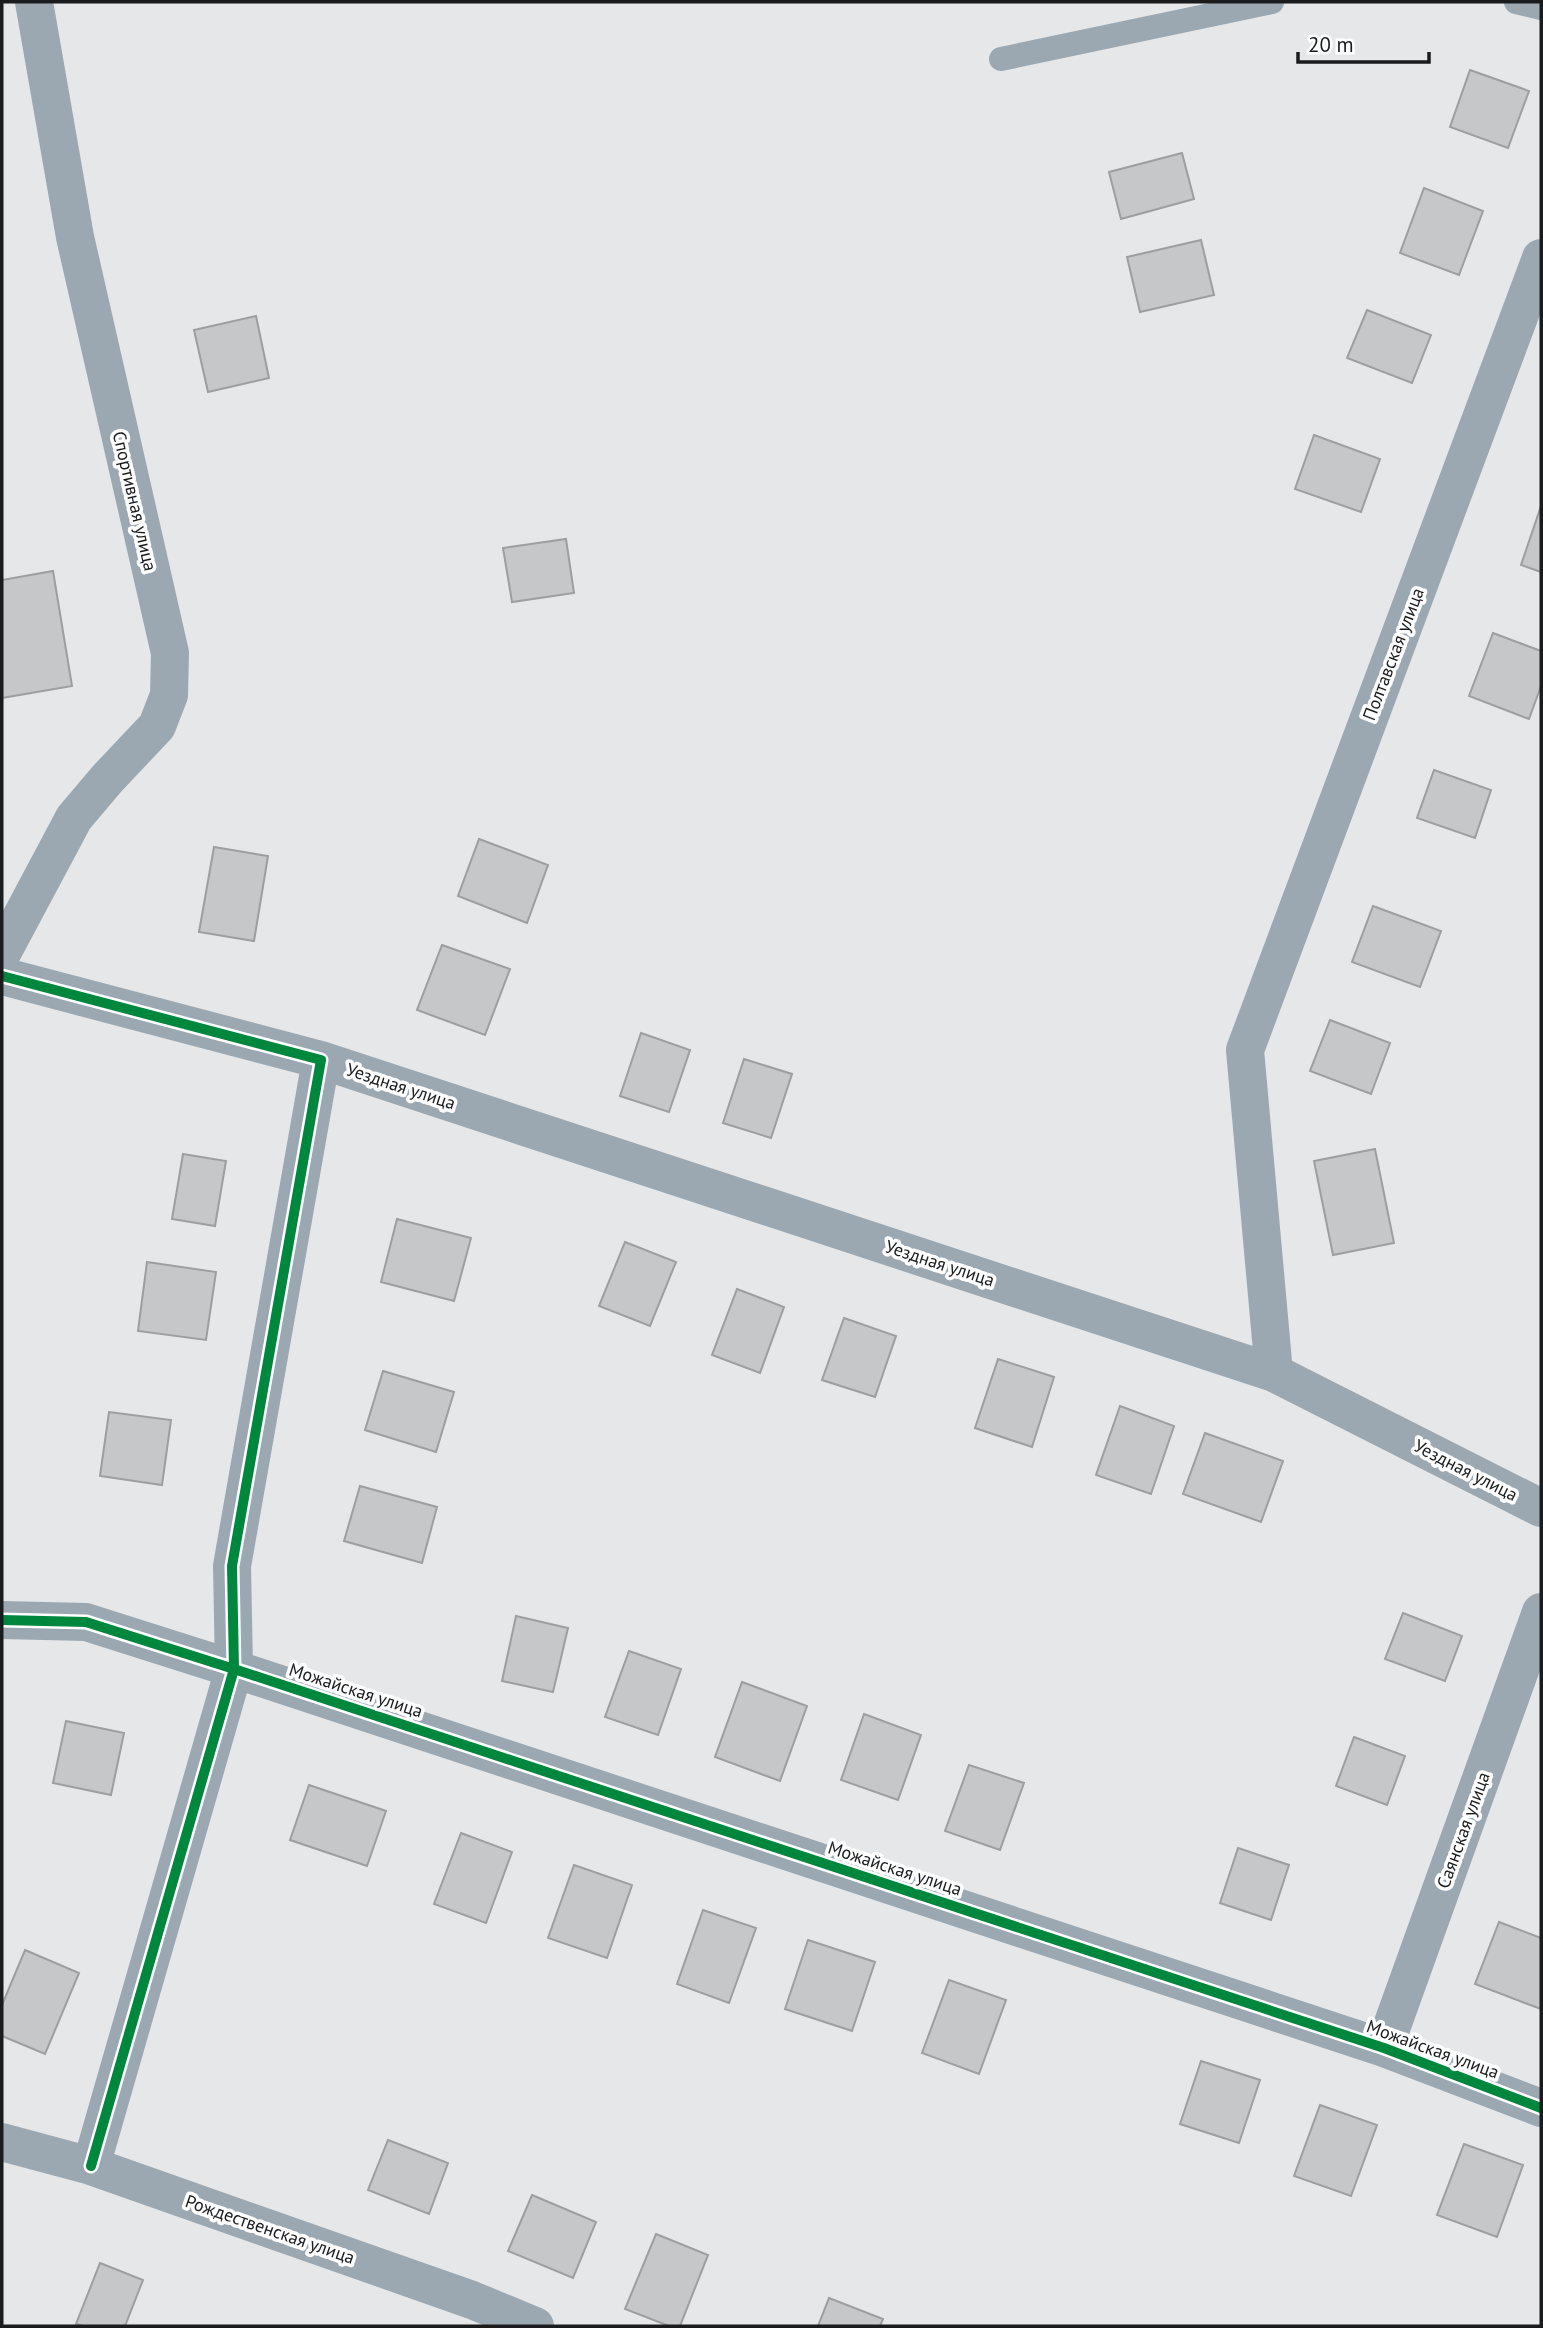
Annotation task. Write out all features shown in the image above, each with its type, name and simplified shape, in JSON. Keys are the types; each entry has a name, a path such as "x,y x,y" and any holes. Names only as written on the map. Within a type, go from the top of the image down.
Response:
{"street":[{"name":"Спортивная улица","path":"2,953 74,818 157,726 169,695 170,653 75,237 34,2"},
{"name":"Полтавская улица","path":"1274,1373 1244,1050 1541,258"},
{"name":"Уездная улица","path":"2,976 321,1060 1274,1373 1541,1508"},
{"path":"91,2166 234,1668 232,1566 321,1060"},
{"name":"Саянская улица","path":"1384,2048 1541,1612"},
{"name":"Можайская улица","path":"2,1620 86,1622 234,1668 1384,2048 1541,2108"},
{"name":"Рождественская улица","path":"2,2142 91,2166 472,2300 535,2326"}],"lane":[{"path":"1001,59 1272,2"},
{"path":"1516,2 1541,8"}],"building":[{"path":"1470,70 1529,91 1508,148 1450,127"},
{"path":"1182,153 1194,199 1121,219 1109,172"},
{"path":"1424,188 1483,211 1459,275 1400,253"},
{"path":"1201,240 1214,295 1140,312 1127,257"},
{"path":"1367,310 1431,335 1412,383 1347,358"},
{"path":"256,316 269,378 208,392 194,330"},
{"path":"1314,435 1380,459 1361,512 1295,489"},
{"path":"1541,506 1541,572 1521,565"},
{"path":"566,539 574,593 512,602 503,548"},
{"path":"53,571 72,686 2,698 2,580"},
{"path":"1493,633 1541,651 1541,686 1529,719 1469,696"},
{"path":"1434,770 1491,790 1475,838 1417,818"},
{"path":"479,839 548,865 527,923 458,896"},
{"path":"214,847 268,856 254,941 199,932"},
{"path":"1373,906 1441,931 1420,987 1352,962"},
{"path":"442,945 510,969 485,1035 417,1010"},
{"path":"1330,1020 1390,1043 1371,1094 1310,1071"},
{"path":"641,1033 690,1050 669,1112 620,1096"},
{"path":"744,1059 792,1074 771,1138 723,1123"},
{"path":"1375,1149 1394,1243 1333,1255 1314,1161"},
{"path":"183,1154 226,1161 215,1226 172,1219"},
{"path":"397,1219 471,1238 454,1301 381,1282"},
{"path":"625,1242 676,1262 650,1326 599,1306"},
{"path":"147,1262 216,1272 206,1340 138,1331"},
{"path":"737,1289 784,1307 760,1373 712,1355"},
{"path":"844,1318 896,1336 875,1397 822,1380"},
{"path":"998,1359 1054,1377 1032,1447 975,1428"},
{"path":"383,1371 454,1392 436,1452 365,1430"},
{"path":"1120,1406 1174,1426 1151,1494 1096,1475"},
{"path":"109,1412 171,1420 162,1485 100,1476"},
{"path":"1205,1433 1283,1461 1261,1522 1183,1494"},
{"path":"360,1486 437,1507 422,1563 344,1541"},
{"path":"1403,1613 1462,1636 1445,1681 1385,1659"},
{"path":"516,1616 568,1628 553,1692 502,1681"},
{"path":"629,1651 681,1669 658,1735 605,1717"},
{"path":"742,1682 807,1706 780,1781 715,1757"},
{"path":"864,1714 921,1735 898,1800 841,1780"},
{"path":"66,1721 124,1733 111,1795 53,1783"},
{"path":"1354,1737 1405,1756 1387,1805 1336,1786"},
{"path":"969,1765 1024,1783 1000,1850 945,1831"},
{"path":"309,1785 386,1811 367,1866 290,1840"},
{"path":"461,1833 512,1852 486,1923 434,1904"},
{"path":"1238,1848 1289,1865 1271,1920 1220,1903"},
{"path":"574,1865 632,1885 607,1958 548,1938"},
{"path":"703,1910 756,1928 729,2003 677,1984"},
{"path":"1499,1922 1541,1938 1541,2009 1475,1984"},
{"path":"808,1940 875,1962 852,2031 785,2009"},
{"path":"25,1950 79,1973 45,2054 2,2036 2,2005"},
{"path":"949,1980 1006,2000 979,2074 922,2053"},
{"path":"1201,2061 1260,2080 1239,2143 1180,2124"},
{"path":"1320,2105 1377,2125 1351,2196 1294,2176"},
{"path":"388,2140 448,2163 429,2214 368,2190"},
{"path":"1464,2144 1523,2165 1497,2237 1437,2215"},
{"path":"532,2195 596,2222 573,2278 508,2251"},
{"path":"656,2234 708,2255 680,2326 669,2326 625,2309"},
{"path":"100,2263 143,2280 125,2326 76,2324"},
{"path":"829,2298 883,2319 880,2326 818,2326"}],"cycle path":[{"path":"2,976 321,1060 232,1566 234,1669 91,2166"},
{"path":"2,1620 86,1622 1384,2048 1541,2108"}]}
